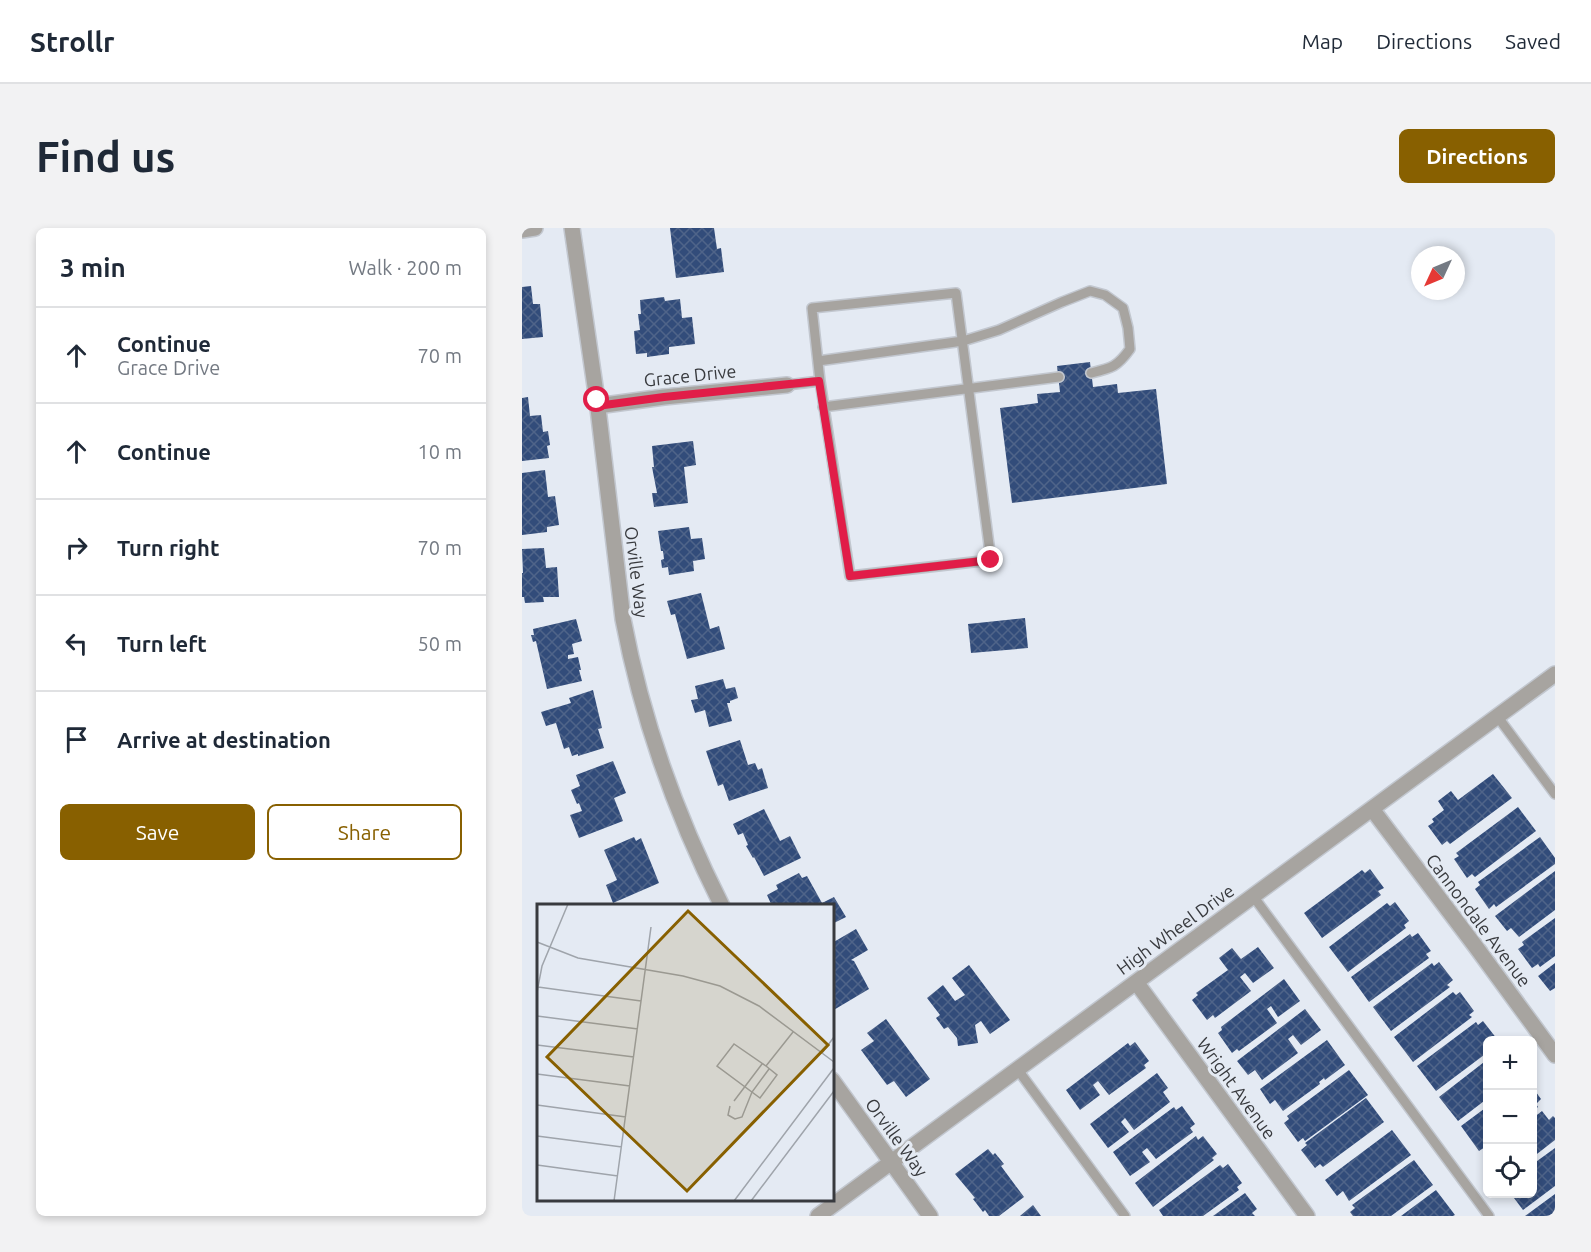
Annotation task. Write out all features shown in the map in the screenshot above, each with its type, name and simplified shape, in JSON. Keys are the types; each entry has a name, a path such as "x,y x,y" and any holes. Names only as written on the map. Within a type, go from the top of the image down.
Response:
{"street":[{"path":"522,230 535,228"},
{"name":"Orville Way","path":"572,228 628,647 658,756 687,831 721,904"},
{"name":"Grace Drive","path":"597,406 787,385"},
{"name":"High Wheel Drive","path":"818,1216 1555,674"},
{"name":"Cannondale Avenue","path":"1372,809 1555,1055"},
{"name":"Wright Avenue","path":"1136,982 1307,1216"},
{"name":"Orville Way","path":"834,1083 930,1216"}],"lane":[{"path":"818,361 963,341 999,330 1090,291 1105,296 1123,308 1130,349 1122,360 1111,368 1091,373"},
{"path":"957,293 963,341 991,560 850,576 819,381 812,308 957,293"},
{"path":"824,407 1059,377"},
{"path":"787,385 819,381"},
{"path":"1497,716 1555,794"},
{"path":"1253,896 1489,1216"},
{"path":"1018,1070 1125,1216"}],"building":[{"path":"670,228 714,228 717,249 721,248 724,272 676,278"},
{"path":"531,286 533,304 540,304 543,337 522,339 522,287"},
{"path":"664,297 665,301 680,299 682,318 692,317 695,344 669,347 669,354 647,357 647,353 636,354 634,331 640,330 638,314 641,314 640,300"},
{"path":"1090,362 1093,387 1117,384 1118,393 1156,389 1167,484 1012,503 1000,408 1038,403 1037,394 1060,392 1057,366"},
{"path":"528,397 530,416 541,415 543,432 548,431 549,458 522,461 522,398"},
{"path":"693,441 696,465 684,467 688,503 654,507 652,493 657,493 652,467 654,467 652,446"},
{"path":"545,470 548,497 555,496 559,525 547,527 547,532 522,535 522,473"},
{"path":"689,527 691,539 702,538 705,559 693,561 694,571 669,575 668,567 662,568 661,560 664,559 658,531"},
{"path":"544,548 546,568 557,567 559,597 543,597 544,602 525,603 522,597 522,549"},
{"path":"701,593 710,629 719,626 725,649 687,659 675,614 671,615 667,601"},
{"path":"1025,618 1028,648 971,653 968,624"},
{"path":"576,619 582,641 572,644 574,654 568,655 568,659 578,657 582,681 547,689 536,641 533,642 531,635 534,635 533,629"},
{"path":"723,679 726,689 735,687 738,698 727,703 732,721 709,727 705,710 695,713 691,700 698,699 695,686"},
{"path":"593,690 602,728 598,729 604,748 572,756 569,747 564,749 556,723 546,726 541,712 571,703 569,698"},
{"path":"740,740 748,765 755,763 758,770 762,768 768,788 729,801 723,784 718,786 706,751"},
{"path":"613,761 626,793 614,798 623,821 579,838 570,815 582,811 571,790 580,786 576,775"},
{"path":"1493,774 1512,798 1450,844 1447,841 1442,845 1428,826 1434,822 1432,819 1444,810 1438,801 1451,791 1458,800"},
{"path":"1518,807 1536,831 1475,877 1472,874 1467,878 1454,859 1459,856 1456,853"},
{"path":"764,809 780,841 790,836 801,858 764,876 746,846 748,845 743,833 738,835 733,824"},
{"path":"634,837 636,841 641,838 659,883 613,903 606,885 617,880 604,850"},
{"path":"1540,837 1555,858 1555,864 1496,907 1494,904 1489,909 1475,889 1480,885 1478,882"},
{"path":"1370,869 1384,888 1378,891 1381,895 1322,938 1304,913 1362,870 1365,873"},
{"path":"1555,871 1555,910 1519,937 1511,928 1507,931 1495,916"},
{"path":"799,873 802,878 807,876 822,903 834,897 846,917 834,923 834,904 771,904 767,895 778,889 776,885"},
{"path":"1395,902 1409,921 1404,925 1406,928 1348,972 1329,947 1387,903 1390,906"},
{"path":"1555,918 1555,956 1540,967 1538,964 1532,968 1518,949 1524,945 1522,942"},
{"path":"856,929 868,950 851,960 854,961 869,989 834,1010 834,942"},
{"path":"1418,933 1431,951 1426,954 1429,958 1369,1002 1351,977 1410,934 1412,937"},
{"path":"1258,947 1274,968 1253,983 1245,973 1240,977 1251,991 1215,1018 1213,1015 1207,1020 1192,1000 1198,995 1196,993 1228,970 1219,958 1232,948 1241,959"},
{"path":"1439,962 1453,980 1447,985 1450,987 1391,1031 1373,1007 1432,963 1434,966"},
{"path":"1555,963 1555,988 1550,991 1538,976"},
{"path":"969,965 1010,1020 990,1034 981,1021 975,1025 978,1043 958,1046 957,1038 948,1027 944,1029 936,1018 940,1015 927,998 943,985 955,1001 965,995 952,978"},
{"path":"1284,979 1300,1001 1278,1017 1271,1006 1267,1009 1277,1023 1239,1051 1237,1049 1232,1053 1218,1033 1222,1030 1221,1027"},
{"path":"1453,992 1456,995 1460,992 1474,1011 1469,1015 1472,1017 1413,1062 1394,1037"},
{"path":"1305,1009 1321,1030 1301,1045 1293,1035 1288,1039 1298,1053 1262,1080 1255,1070 1248,1075 1237,1061"},
{"path":"886,1019 930,1079 906,1097 894,1081 887,1085 861,1050 874,1041 867,1033"},
{"path":"1483,1021 1495,1036 1483,1036 1483,1056 1436,1091 1417,1066 1476,1022 1478,1025"},
{"path":"1327,1040 1345,1065 1325,1080 1324,1078 1319,1082 1320,1084 1283,1111 1275,1100 1270,1104 1260,1089"},
{"path":"1135,1042 1149,1061 1144,1065 1146,1068 1109,1095 1098,1081 1093,1085 1100,1095 1080,1110 1066,1090 1128,1043 1130,1046"},
{"path":"1483,1063 1483,1102 1458,1121 1439,1097"},
{"path":"1349,1070 1368,1095 1305,1141 1303,1138 1298,1142 1284,1123 1289,1119 1287,1116"},
{"path":"1157,1073 1168,1088 1163,1092 1170,1102 1134,1130 1125,1118 1121,1122 1129,1132 1108,1148 1090,1124"},
{"path":"1366,1098 1384,1122 1323,1167 1320,1164 1315,1168 1301,1150 1307,1145 1305,1143"},
{"path":"1182,1106 1195,1124 1190,1128 1193,1132 1156,1159 1147,1148 1142,1152 1150,1162 1130,1176 1113,1152 1174,1107 1176,1110"},
{"path":"1483,1110 1483,1148 1479,1151 1461,1126"},
{"path":"1542,1111 1549,1120 1553,1116 1555,1118 1555,1140 1537,1154 1537,1144 1537,1115"},
{"path":"1392,1130 1411,1155 1349,1201 1343,1191 1337,1196 1325,1180"},
{"path":"1196,1136 1198,1140 1203,1136 1217,1154 1212,1158 1214,1160 1153,1207 1135,1183"},
{"path":"1555,1148 1555,1186 1523,1210 1514,1198 1537,1198 1537,1161"},
{"path":"988,1149 993,1155 995,1153 1004,1164 1001,1166 1024,1197 999,1216 989,1216 985,1210 983,1212 973,1199 975,1198 955,1174"},
{"path":"1414,1160 1433,1185 1391,1216 1353,1216 1350,1212 1355,1208 1352,1205"},
{"path":"1228,1164 1242,1183 1237,1187 1239,1190 1203,1216 1163,1216 1159,1210 1220,1165 1223,1168"},
{"path":"1436,1190 1455,1215 1401,1216"},
{"path":"1245,1193 1257,1209 1252,1213 1255,1216 1213,1216"},
{"path":"1555,1194 1555,1216 1525,1216"},
{"path":"1033,1205 1041,1216 1020,1216"}],"route":[{"path":"597,400 597,406 819,381 850,576 991,560"}]}
